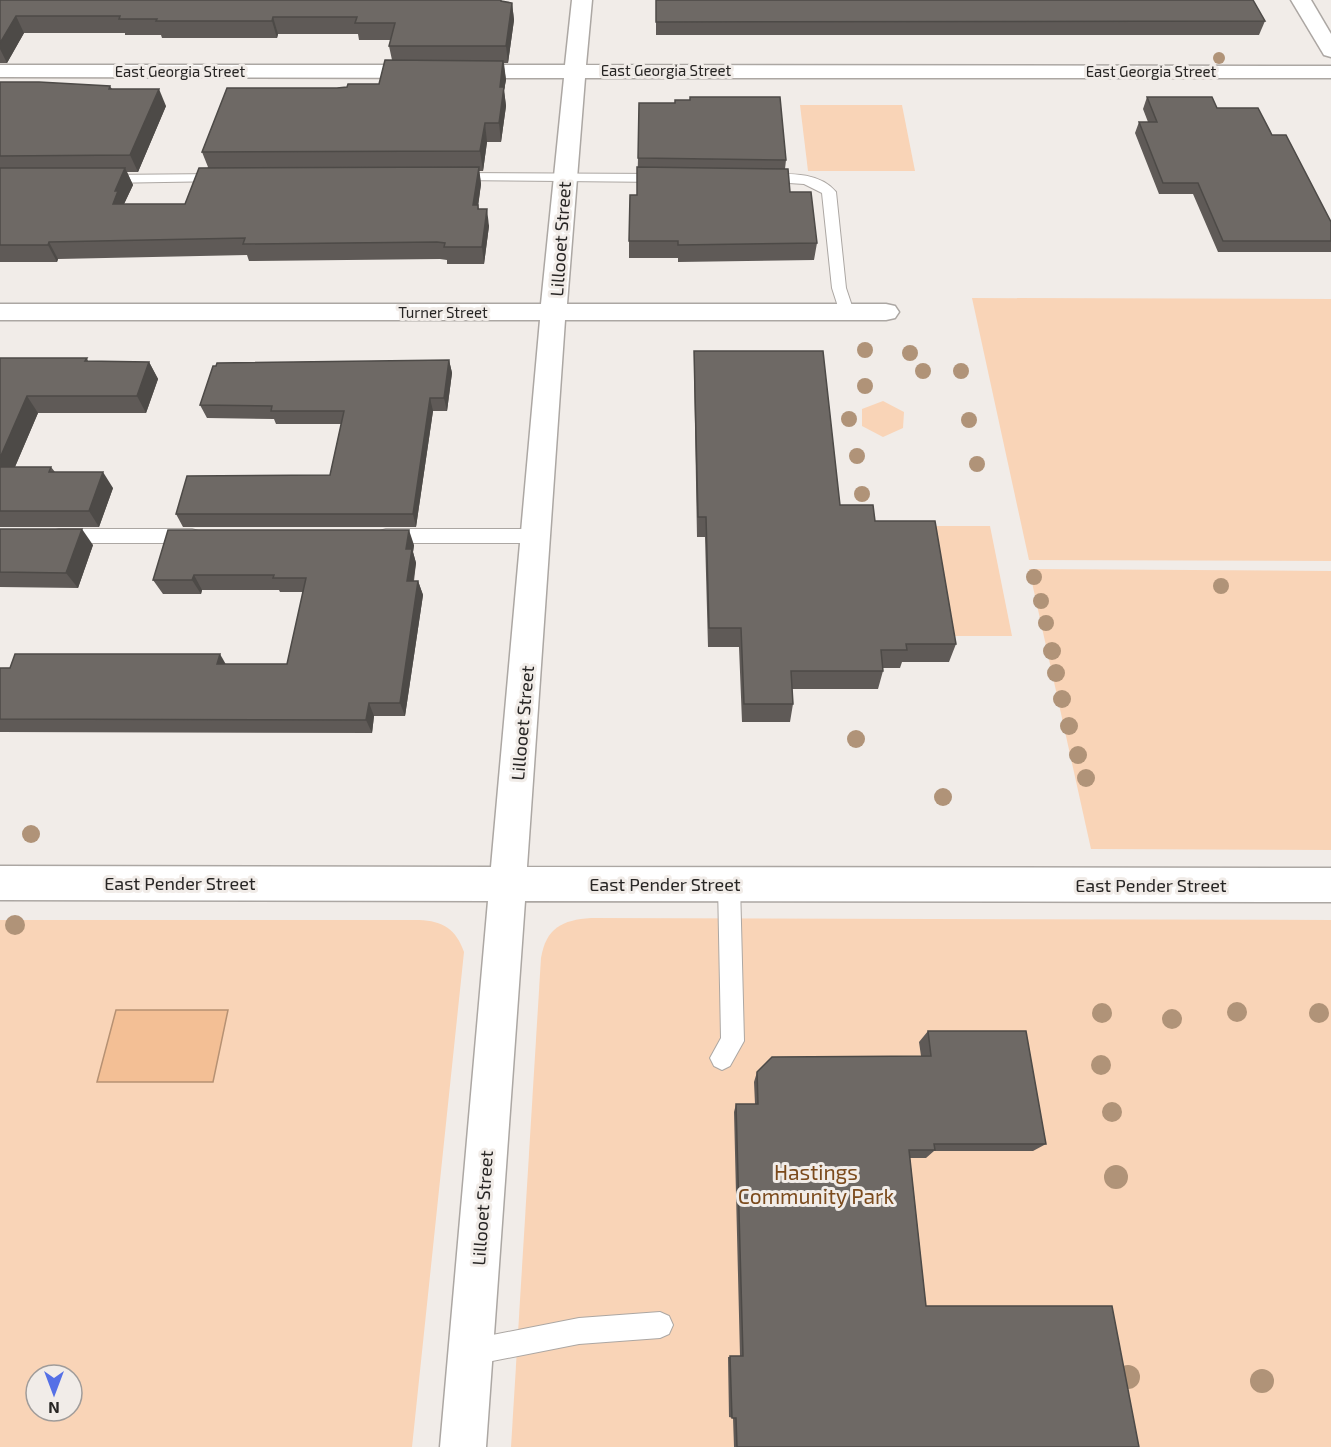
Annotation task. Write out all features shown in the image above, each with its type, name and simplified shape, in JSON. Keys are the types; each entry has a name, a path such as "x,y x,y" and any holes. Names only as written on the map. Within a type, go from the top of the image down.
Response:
{"street":[{"name":"Lillooet Street","path":"463,1447 564,177 582,0"},
{"path":"1301,0 1331,51"},
{"name":"East Georgia Street","path":"0,71 1331,72"},
{"name":"Turner Street","path":"0,312 886,312"},
{"name":"East Pender Street","path":"0,884 1331,885"}],"lane":[{"path":"448,177 682,178"},
{"path":"94,179 236,178"},
{"path":"752,178 806,180 823,186 830,192 839,288 846,312"},
{"path":"36,536 204,536"},
{"path":"372,536 537,536"},
{"path":"722,1058 733,1041 729,884"},
{"path":"472,1352 579,1331 660,1325"}],"green space":[{"path":"800,105 902,105 915,171 808,171"},
{"path":"972,298 1331,299 1331,561 1029,560"},
{"path":"883,401 904,412 903,428 883,437 862,426 862,409"},
{"path":"926,526 990,526 1012,636 944,636"},
{"path":"1029,569 1331,571 1331,850 1091,849"},
{"name":"Hastings Community Park","path":"591,918 1331,920 1331,1447 511,1447 541,958 547,939 557,927 572,921"},
{"path":"0,920 419,920 442,924 457,937 464,952 412,1447 0,1447"}],"shaded area":[{"path":"116,1010 228,1010 213,1082 97,1082"}],"building":[{"path":"0,0 501,0 512,3 506,46 389,46 395,23 355,23 357,17 273,17 272,21 156,21 157,19 119,19 120,16 16,16 0,43"},
{"path":"656,0 1253,0 1265,21 656,22"},
{"path":"385,60 503,61 500,87 504,87 499,123 485,123 480,151 202,152 227,88 337,88 347,87 348,84 379,84"},
{"path":"0,82 110,86 109,89 159,89 130,155 0,156"},
{"path":"690,97 780,97 786,160 638,158 639,103 675,103 675,100 690,100"},
{"path":"1147,97 1212,97 1217,108 1258,108 1272,135 1286,135 1331,222 1331,241 1223,241 1198,183 1163,183 1139,122 1157,122"},
{"path":"479,167 473,205 478,205 478,209 487,209 482,247 444,247 445,243 437,242 243,244 245,238 0,245 0,168 125,168 115,191 118,191 113,204 185,204 199,168"},
{"path":"637,167 788,169 790,192 811,192 817,243 678,245 678,241 629,241 630,195 637,195"},
{"path":"694,351 823,351 840,505 873,505 875,521 935,521 956,644 906,644 907,650 881,650 883,671 791,671 793,704 744,704 741,628 709,628 706,517 698,517"},
{"path":"0,358 87,358 85,361 149,362 137,396 27,396 0,458"},
{"path":"449,360 444,398 430,398 413,514 176,514 187,476 330,475 344,411 271,411 272,406 200,405 213,366 217,363"},
{"path":"0,467 51,467 49,472 103,472 89,511 0,511"},
{"path":"0,529 82,529 66,573 0,572"},
{"path":"168,530 409,530 406,549 412,549 407,581 418,581 400,703 369,703 366,720 0,719 0,668 10,668 15,654 220,654 217,664 287,664 306,578 273,578 274,575 194,575 192,580 153,580"},
{"path":"928,1031 1026,1031 1046,1144 934,1144 935,1150 909,1150 926,1306 1112,1306 1139,1447 737,1447 736,1418 732,1418 730,1356 743,1356 736,1104 758,1104 757,1072 772,1057 931,1056"}]}
